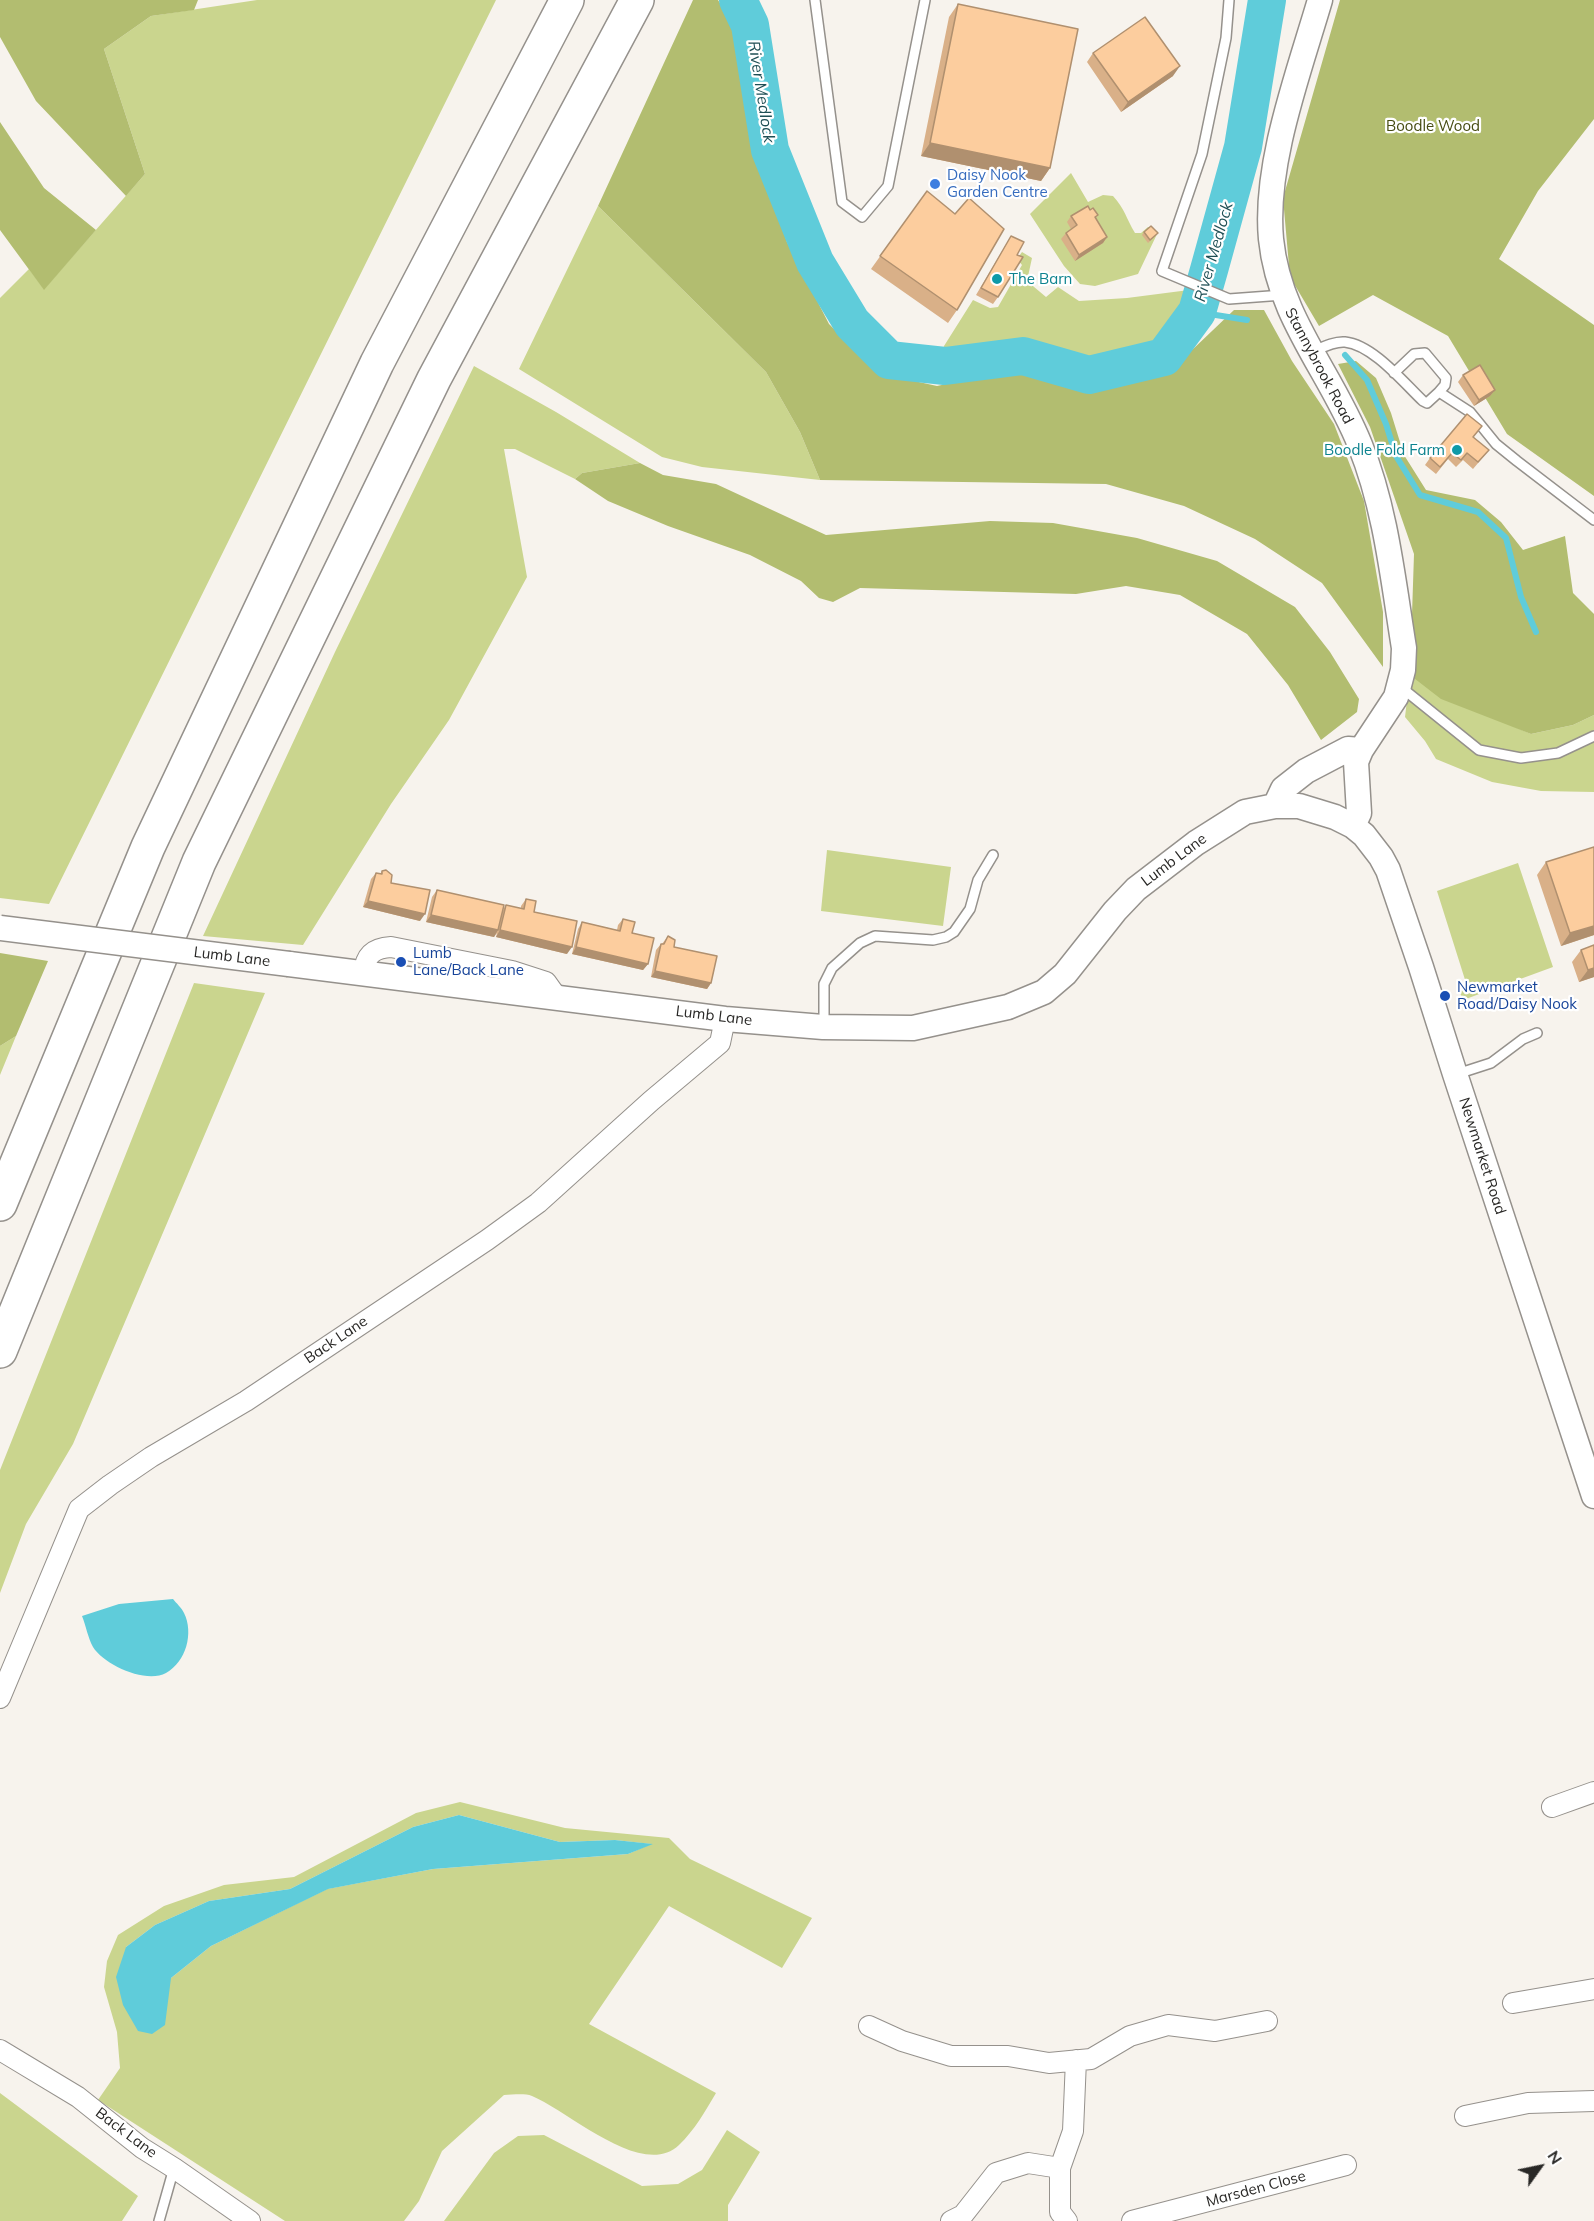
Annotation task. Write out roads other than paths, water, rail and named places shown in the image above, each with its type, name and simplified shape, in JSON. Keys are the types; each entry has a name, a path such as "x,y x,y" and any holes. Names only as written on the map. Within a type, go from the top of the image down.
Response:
{"highway":[{"path":"0,1204 148,847 377,363 567,0"},
{"path":"0,1351 199,862 434,379 637,0"}],"street":[{"name":"Stannybrook Road","path":"1320,0 1282,131 1270,214 1271,239 1282,295 1350,424 1375,484 1404,648 1400,687 1392,706 1361,750 1356,762 1359,813 1353,826"},
{"path":"1275,806 1283,789 1306,771 1348,749 1361,750"},
{"name":"Lumb Lane","path":"0,928 725,1019 824,1027 913,1028 1008,1007 1036,996 1065,974 1115,911 1150,878 1196,843 1245,812 1275,806 1299,806 1316,810 1353,826"},
{"name":"Newmarket Road","path":"1353,826 1364,835 1388,870 1594,1496"},
{"name":"Back Lane","path":"0,1698 80,1509 151,1457 246,1401 487,1240 538,1203 651,1101 720,1043 725,1019"},
{"path":"1552,1807 1594,1792"},
{"path":"1513,2003 1594,1989"},
{"path":"868,2026 902,2041 951,2056 1008,2056 1049,2063 1091,2059 1130,2036 1168,2025 1215,2031 1267,2021"},
{"name":"Back Lane","path":"0,2050 78,2097 142,2148 250,2221"},
{"path":"1067,2221 1060,2212 1060,2168 1072,2131 1076,2061"},
{"path":"1465,2116 1528,2103 1594,2102"},
{"path":"951,2221 963,2215 996,2173 1028,2163 1060,2168"},
{"name":"Marsden Close","path":"1132,2221 1346,2165"}],"lane":[{"path":"815,0 842,202 862,217 888,186 925,0"},
{"path":"1229,0 1226,38 1202,154 1162,271 1229,299 1282,295"},
{"path":"1312,351 1344,342 1360,347 1394,373 1426,403 1445,385 1444,374 1425,353 1414,354 1394,373"},
{"path":"1439,392 1470,412 1496,444 1594,520"},
{"path":"1400,687 1479,750 1521,758 1558,753 1594,736"},
{"path":"824,1027 824,984 832,968 860,943 875,936 933,940 946,937 954,932 970,909 978,880 993,855"},
{"path":"1455,1074 1491,1063 1523,1039 1537,1033"},
{"path":"159,2221 174,2168"}],"water":[{"path":"173,1599 184,1613 188,1638 179,1662 166,1673 148,1676 126,1671 106,1660 93,1647 82,1616 119,1604"},
{"path":"459,1815 560,1842 615,1840 653,1844 628,1854 433,1869 328,1889 211,1946 171,1978 165,2025 152,2034 138,2031 123,2005 116,1977 126,1947 155,1925 209,1901 290,1889 413,1827"}],"waterway":[{"name":"River Medlock","path":"738,0 750,25 770,150 815,262 852,323 889,360 945,366 1023,356 1089,375 1164,357 1197,312 1243,147 1267,0"},
{"path":"1197,312 1247,320"},
{"path":"1345,355 1367,380 1386,424 1396,456 1420,495 1478,512 1506,538 1521,597 1536,632"}],"place":[{"name":"Daisy Nook Garden Centre","path":"935,184"},
{"name":"The Barn","path":"997,279"},
{"name":"Boodle Fold Farm","path":"1457,450"},
{"name":"Lumb Lane/Back Lane","path":"401,962"},
{"name":"Newmarket Road/Daisy Nook","path":"1445,996"}],"park label":[{"name":"Boodle Wood","path":"1433,126"}]}
